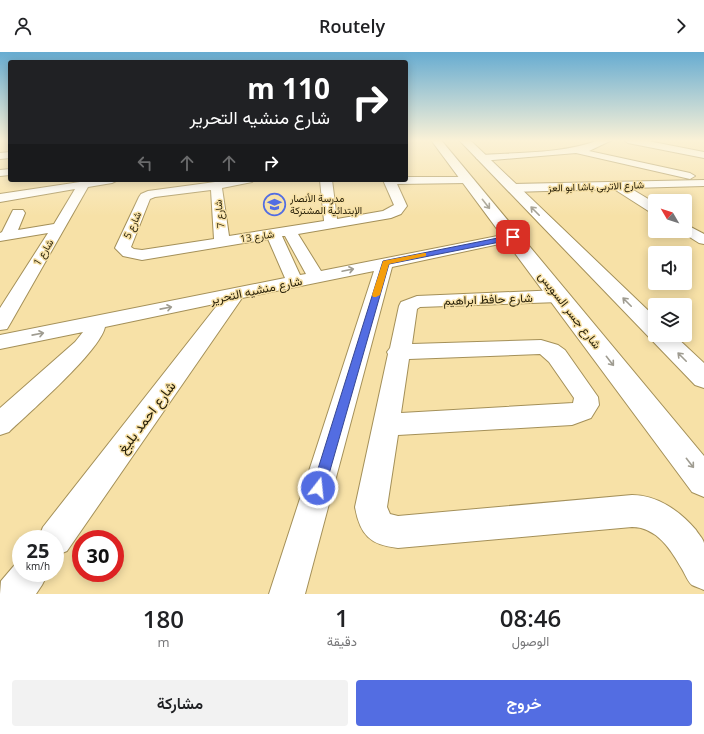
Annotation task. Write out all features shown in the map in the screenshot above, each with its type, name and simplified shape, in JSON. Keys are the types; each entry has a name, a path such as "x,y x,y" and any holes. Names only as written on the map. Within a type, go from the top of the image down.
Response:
{"main road":[{"name":"شارع جسر السويس","path":"456,165 704,480"},
{"path":"489,165 648,323"},
{"path":"667,342 704,378"}],"street":[{"path":"642,165 704,179"},
{"path":"408,181 468,180"},
{"path":"0,197 13,182"},
{"path":"0,197 20,195 85,182"},
{"name":"شارع 1","path":"0,324 85,182"},
{"path":"216,186 237,182"},
{"path":"326,182 331,224"},
{"name":"شارع 13","path":"129,253 142,255 386,215 396,211 401,206 390,182"},
{"name":"شارع الاتربى باشا ابو العز","path":"512,188 704,183"},
{"name":"شارع 5","path":"129,253 123,248 123,244 144,198 147,196 216,186"},
{"name":"شارع 7","path":"216,186 222,242"},
{"path":"618,186 648,205"},
{"path":"4,237 20,195"},
{"path":"4,237 59,227"},
{"path":"289,231 316,277"},
{"path":"694,231 704,240"},
{"path":"273,233 295,282"},
{"name":"شارع منشيه التحرير","path":"0,342 513,237"},
{"path":"287,594 385,262"},
{"name":"شارع احمد بليغ","path":"62,530 236,294"},
{"name":"شارع حافظ ابراهيم","path":"398,352 406,309 408,306 417,302 560,296"},
{"path":"0,424 83,347 93,334 95,323"},
{"path":"386,425 572,414 582,411 586,405 586,397 557,356 550,350 541,347 398,352 371,507 373,520 383,530 398,532 632,511 647,512 664,521 679,535 704,572"},
{"path":"14,594 23,582"}],"slow traffic":[{"path":"376,295 385,262 424,255"}],"place":[{"name":"مدرسة الأنصار الإبتدائية المشتركة","path":"275,204"}],"route":[{"path":"318,488 385,262 513,237"}]}
